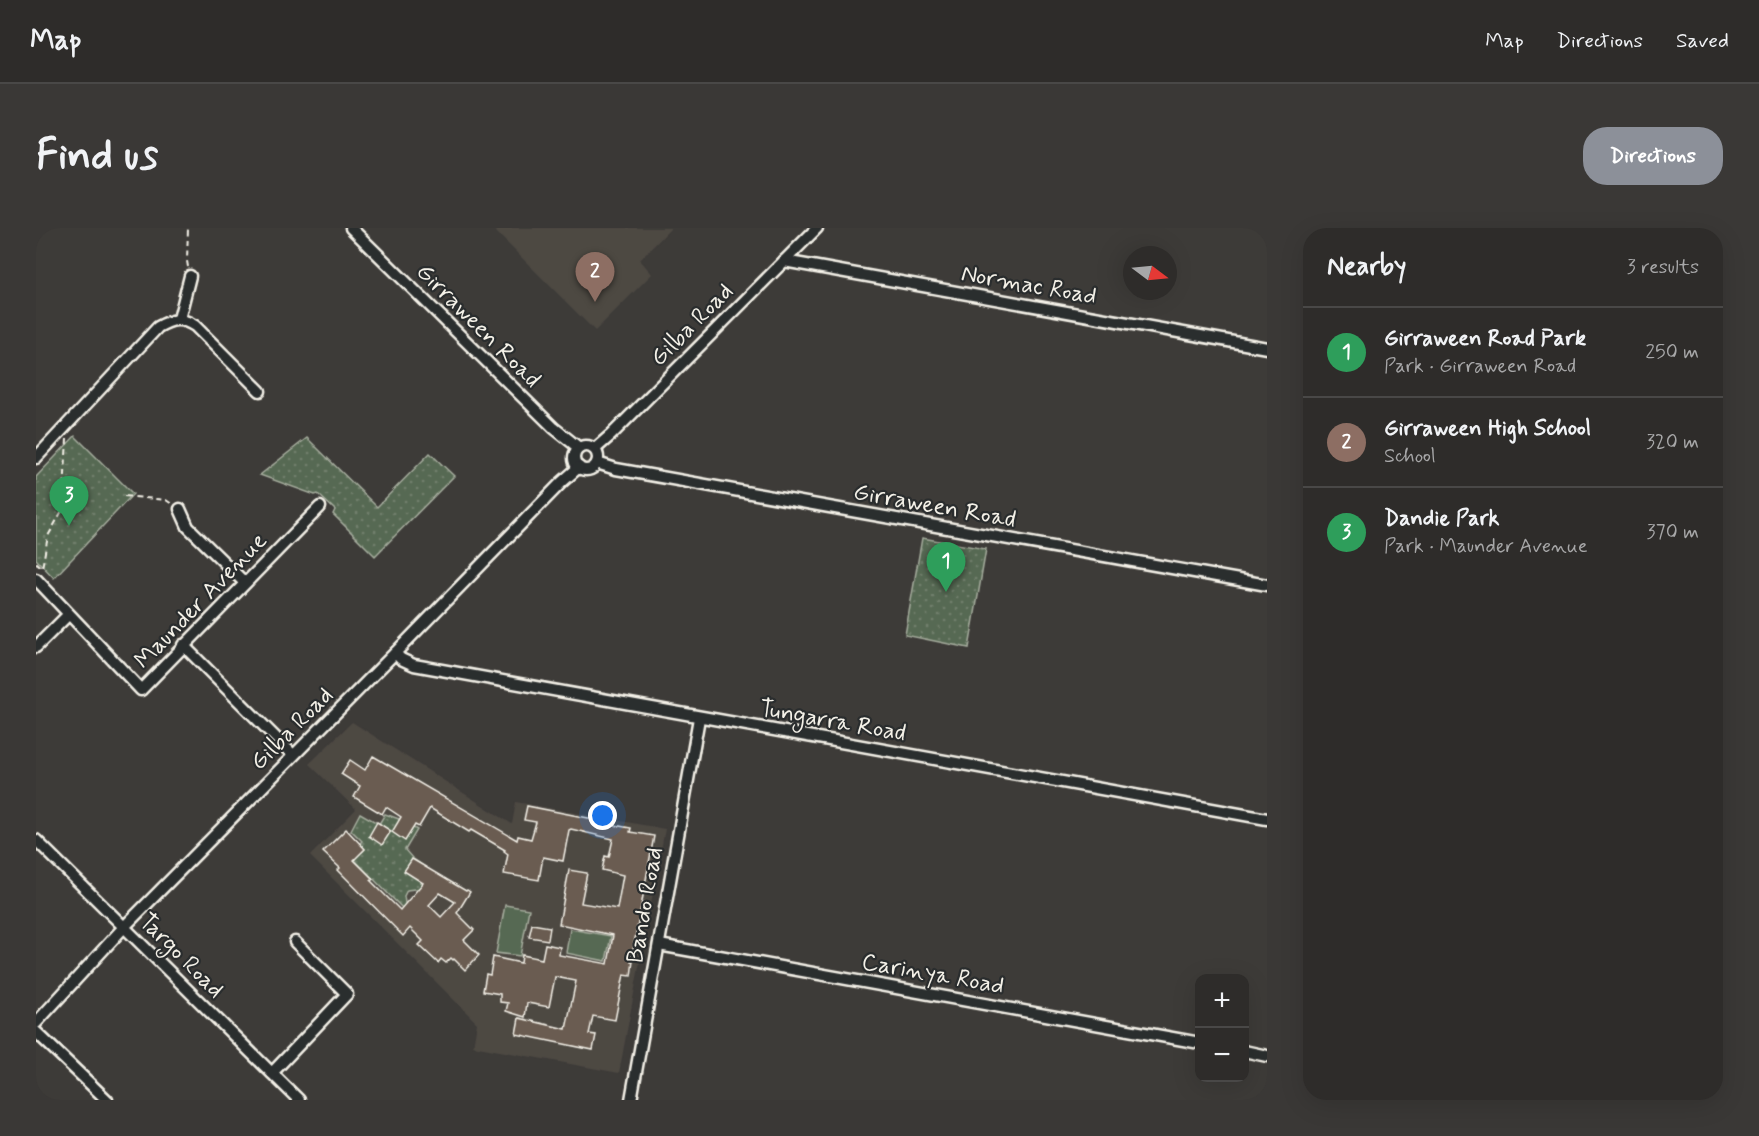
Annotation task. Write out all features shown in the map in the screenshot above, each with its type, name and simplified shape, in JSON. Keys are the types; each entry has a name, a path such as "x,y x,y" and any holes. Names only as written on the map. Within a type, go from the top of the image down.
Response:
{"street":[{"name":"Girraween Road","path":"351,228 554,428 579,448"},
{"name":"Gilba Road","path":"595,449 817,228"},
{"name":"Normac Road","path":"784,261 1267,348"},
{"path":"179,319 190,276"},
{"path":"36,458 158,327 170,320 179,319 195,326 260,391"},
{"path":"585,446 595,449 598,456 597,463 589,469 579,467 575,458 579,448 585,446"},
{"name":"Girraween Road","path":"597,463 616,469 1267,585"},
{"name":"Gilba Road","path":"36,1023 124,927 579,467"},
{"name":"Maunder Avenue","path":"36,579 141,690 320,507"},
{"path":"180,509 188,527 245,583"},
{"path":"36,647 68,615"},
{"path":"183,645 293,755"},
{"name":"Tungarra Road","path":"395,653 401,659 414,665 1267,819"},
{"name":"Bando Road","path":"631,1100 699,718"},
{"name":"Targo Road","path":"36,840 299,1100"},
{"path":"272,1073 347,994 295,942"},
{"name":"Carinya Road","path":"659,945 1195,1042"},
{"path":"36,1032 107,1100"},
{"path":"1249,1053 1267,1056"}],"path":[{"path":"188,228 187,261 190,276"},
{"path":"36,564 42,568 48,536 63,509 67,424"},
{"path":"124,496 166,500 180,509"}],"shaded area":[{"path":"492,228 671,228 640,260 652,274 595,331"},
{"path":"352,722 512,824 516,802 665,829 619,1073 473,1046 477,1023 310,856 356,809 309,764"}],"green space":[{"path":"75,436 133,494 54,578 36,559 36,477"},
{"path":"307,438 377,507 430,453 454,476 375,556 333,514 335,510 318,494 315,495 260,475"},
{"path":"922,538 986,549 969,648 905,635"},
{"path":"360,813 379,824 385,814 417,830 405,850 412,858 440,877 422,888 407,890 404,896 405,903 421,916 414,920 349,854 356,847 362,852 365,849 360,843 362,841 351,830"},
{"path":"505,905 529,909 520,956 496,953"},
{"path":"570,929 611,936 606,961 566,953"}],"building":[{"path":"373,756 517,840 518,836 531,839 536,822 524,820 527,806 614,823 614,825 631,828 630,832 654,836 631,961 633,961 631,976 624,975 615,1020 593,1016 589,1034 596,1035 593,1050 516,1034 519,1018 566,1029 576,981 555,977 549,1007 527,1003 525,1017 506,1011 508,1003 500,1002 500,994 483,991 486,974 490,975 493,957 521,963 522,955 542,959 545,944 560,947 559,955 608,964 613,935 559,924 569,870 587,873 581,903 617,909 623,875 602,870 605,856 609,857 613,839 569,830 563,861 543,857 539,880 504,874 508,854 505,850 471,830 469,832 430,808 419,827 415,825 405,841 392,832 401,817 386,807 382,814 354,797 360,786 341,774 350,760 365,770"},
{"path":"377,822 391,831 382,845 369,836"},
{"path":"346,829 365,849 354,860 400,910 423,883 404,871 412,859 467,890 470,892 457,913 474,930 464,940 479,955 465,970 451,958 446,963 441,959 438,963 419,945 423,941 410,928 403,936 323,852","holes":["440,893 455,902 441,917 429,905"]},
{"path":"532,924 550,927 548,940 529,937"}],"place":[{"name":"Girraween High School","path":"595,302"},
{"name":"Dandie Park","path":"69,526"},
{"name":"Girraween Road Park","path":"946,592"}]}
